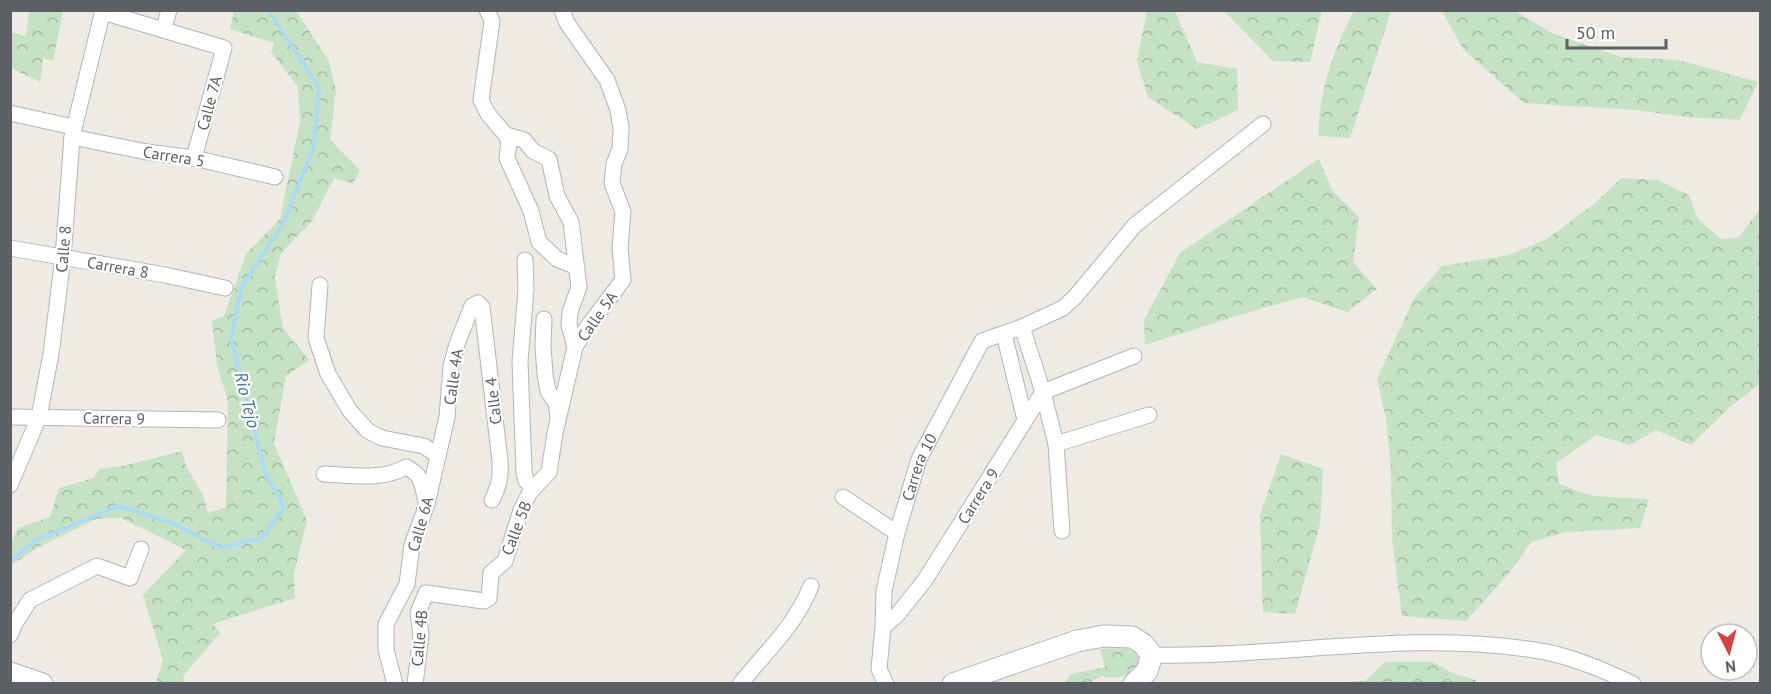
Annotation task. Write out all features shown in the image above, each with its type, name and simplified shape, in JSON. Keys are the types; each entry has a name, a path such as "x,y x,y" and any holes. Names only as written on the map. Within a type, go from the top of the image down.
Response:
{"street":[{"path":"103,11 164,28 169,10"},
{"path":"487,10 492,21 481,100 488,114 506,135 509,142 507,158 531,211 539,242 557,259 577,267"},
{"name":"Calle 5A","path":"562,10 567,23 607,80 618,110 621,128 620,149 614,164 612,183 623,212 621,248 623,280 575,347 565,387"},
{"name":"Calle 8","path":"10,485 39,417 51,354 63,257 72,132 103,11"},
{"name":"Calle 7A","path":"164,28 224,48 194,158"},
{"name":"Carrera 5","path":"10,113 147,152 194,158 275,177"},
{"name":"Carrera 10","path":"883,627 884,591 897,533 919,459 982,341 1022,327 1063,308 1136,225 1263,124"},
{"path":"506,135 524,140 533,151 549,159 557,196 571,222 579,287 570,312 569,324 575,347"},
{"name":"Carrera 8","path":"10,248 225,288"},
{"path":"525,260 526,290 520,361 524,472 526,481 534,487"},
{"path":"320,285 316,338 328,374 350,411 363,426 382,438 424,446 438,456"},
{"name":"Calle 4A","path":"438,456 447,417 451,366 472,306 478,303"},
{"name":"Calle 4","path":"478,303 482,307 501,476 492,500"},
{"path":"544,319 545,374 548,391 555,403 558,417"},
{"path":"1022,327 1043,392 1056,444 1062,531"},
{"path":"1004,334 1025,420"},
{"path":"1043,392 1134,356"},
{"name":"Calle 5B","path":"426,593 487,600 489,598 491,573 505,561 522,510 534,487 549,472 565,387"},
{"name":"Carrera 9","path":"883,627 897,615 925,580 1043,392"},
{"path":"1056,444 1149,415"},
{"name":"Carrera 9","path":"10,417 218,420"},
{"name":"Calle 6A","path":"395,684 387,650 386,624 407,584 412,545 427,504 438,456"},
{"path":"324,474 380,476 395,473 406,467 416,472 420,478 427,504"},
{"path":"843,497 897,533"},
{"path":"10,635 30,600 97,566 130,578 141,549"},
{"path":"740,684 749,670 762,660 792,623 803,606 811,586"},
{"name":"Calle 4B","path":"419,682 421,635 418,613 426,593"},
{"path":"883,627 879,669 886,684"},
{"path":"953,684 1077,641 1104,636 1132,637 1143,644 1152,656"},
{"path":"1152,656 1203,657 1403,643 1471,643 1536,650 1593,665 1633,684"},
{"path":"1134,684 1147,670 1152,656"},
{"path":"10,673 42,684"}],"green space":[{"path":"29,11 63,11 53,61 43,58 40,82 11,68 13,33 26,36"},
{"path":"234,11 296,11 329,61 336,90 330,140 360,170 353,184 334,178 312,221 281,253 275,277 283,328 309,360 286,376 274,443 307,521 294,573 295,598 213,624 220,633 184,675 183,683 156,683 163,660 143,595 186,550 121,518 96,519 39,547 11,565 11,543 18,528 50,517 59,488 94,478 99,469 123,466 182,451 186,466 203,495 208,513 226,507 228,401 217,365 212,321 224,316 246,254 280,219 300,121 298,87 271,52 274,43 230,29"},
{"path":"1147,11 1175,11 1197,62 1237,69 1238,110 1197,129 1148,97 1137,61"},
{"path":"1224,11 1322,11 1310,62 1273,61"},
{"path":"1354,11 1391,11 1350,138 1319,136 1324,88 1340,40"},
{"path":"1442,11 1515,11 1552,33 1621,57 1679,60 1758,82 1740,120 1687,117 1637,110 1524,103 1463,49"},
{"path":"1319,159 1332,190 1359,217 1353,262 1377,289 1347,312 1302,297 1145,345 1144,320 1180,253"},
{"path":"1621,178 1658,180 1689,195 1698,219 1721,239 1738,238 1760,209 1760,384 1730,407 1691,445 1656,430 1630,445 1596,435 1556,463 1559,484 1592,496 1649,499 1640,528 1566,532 1531,542 1510,572 1466,621 1402,616 1392,539 1391,466 1386,419 1377,379 1414,298 1442,266 1509,255 1547,239 1594,204"},
{"path":"1281,454 1323,469 1320,524 1295,614 1263,612 1260,515"},
{"path":"1126,648 1140,654 1141,665 1132,672 1118,677 1102,676 1089,683 1064,684 1071,674 1105,667 1100,649"},
{"path":"1385,662 1433,662 1452,673 1476,680 1475,684 1329,683 1365,681"}],"waterway":[{"name":"Rio Tejo","path":"10,561 36,540 119,506 171,522 220,548 262,538 284,507 265,472 231,338 242,286 283,224 314,146 319,87 268,10"}]}
